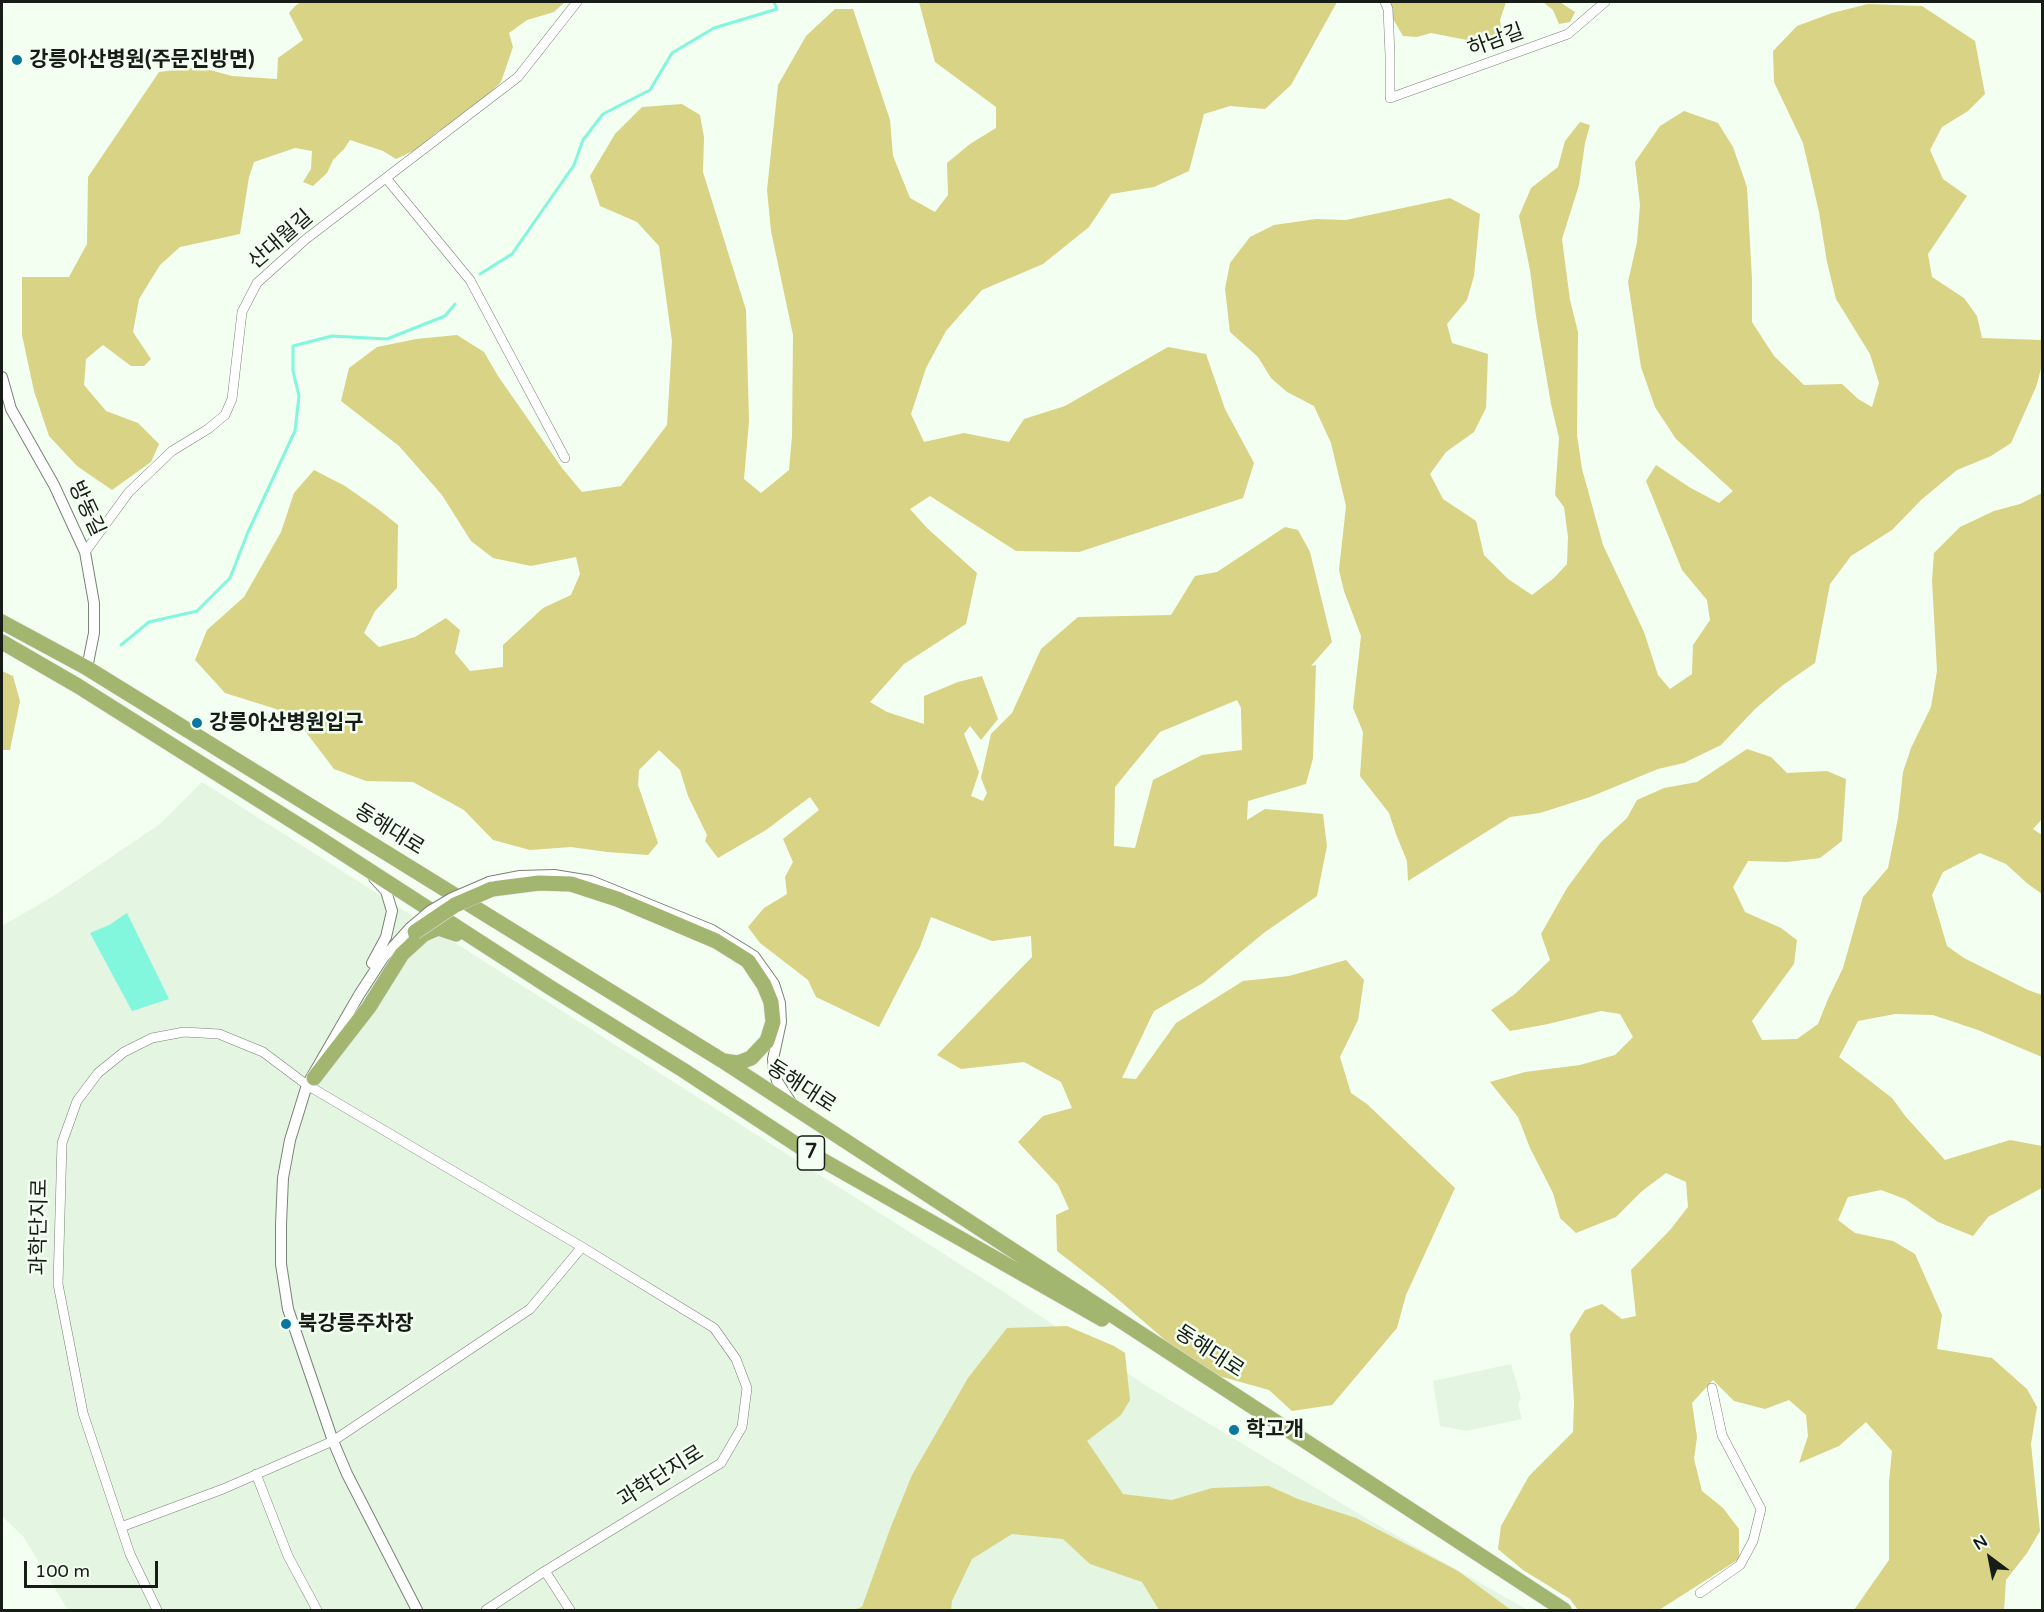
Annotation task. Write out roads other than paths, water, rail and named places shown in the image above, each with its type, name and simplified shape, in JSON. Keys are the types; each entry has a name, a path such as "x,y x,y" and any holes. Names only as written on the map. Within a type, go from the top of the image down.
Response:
{"highway":[{"name":"동해대로","path":"2,622 87,668 723,1061 1564,1611"},
{"name":"동해대로","path":"2,642 78,686 316,836 808,1152 1124,1331 1549,1611"},
{"path":"78,686 87,668"},
{"path":"310,1080 365,996 413,930 490,885 571,884 617,899 716,941 748,961 765,985 771,1002 773,1022 767,1041 751,1058 738,1063 723,1061"},
{"path":"310,1080 369,1007 402,954 424,934 438,928 452,932 551,988"}],"street":[{"name":"산대월길","path":"85,552 129,492 172,451 208,429 225,415 232,399 242,312 257,283 306,239 518,77 577,2"},
{"name":"하남길","path":"1385,2 1388,9 1390,98 1568,34 1605,2"},
{"path":"386,178 470,280 565,458"},
{"name":"방동길","path":"2,376 11,409 54,485 85,552 93,603 94,633 87,668"},
{"path":"316,836 371,876 386,891 392,911 386,937 338,1016 310,1080 290,1140 283,1178 281,1264 288,1309 333,1441 347,1474 417,1611"},
{"path":"490,885 520,876 554,875 591,881 712,930 754,956 774,984 780,1003 781,1022 773,1059 774,1070 777,1081 794,1107"},
{"name":"과학단지로","path":"157,1611 130,1554 83,1413 58,1284 62,1143 77,1101 98,1073 124,1052 152,1038 184,1032 219,1034 263,1052 714,1328 736,1359 747,1388 742,1427 721,1463 545,1571 486,1611"},
{"path":"121,1527 223,1489 333,1441 530,1310 582,1247"},
{"path":"1700,1593 1740,1565 1753,1540 1761,1509 1722,1435 1712,1388"},
{"path":"256,1474 288,1556 317,1611"},
{"path":"545,1571 570,1611"}],"water":[{"path":"127,913 169,999 132,1011 90,933 109,925"}],"waterway":[{"path":"480,274 512,254 574,165 583,140 603,114 650,90 672,53 714,28 777,9 774,2"},
{"path":"121,645 149,622 197,611 230,578 248,532 295,431 299,396 293,371 293,346 332,336 387,339 445,316 455,304"}],"place":[{"name":"강릉아산병원(주문진방면)","path":"17,60"},
{"name":"강릉아산병원입구","path":"197,723"},
{"name":"북강릉주차장","path":"286,1324"},
{"name":"학고개","path":"1234,1430"}]}
